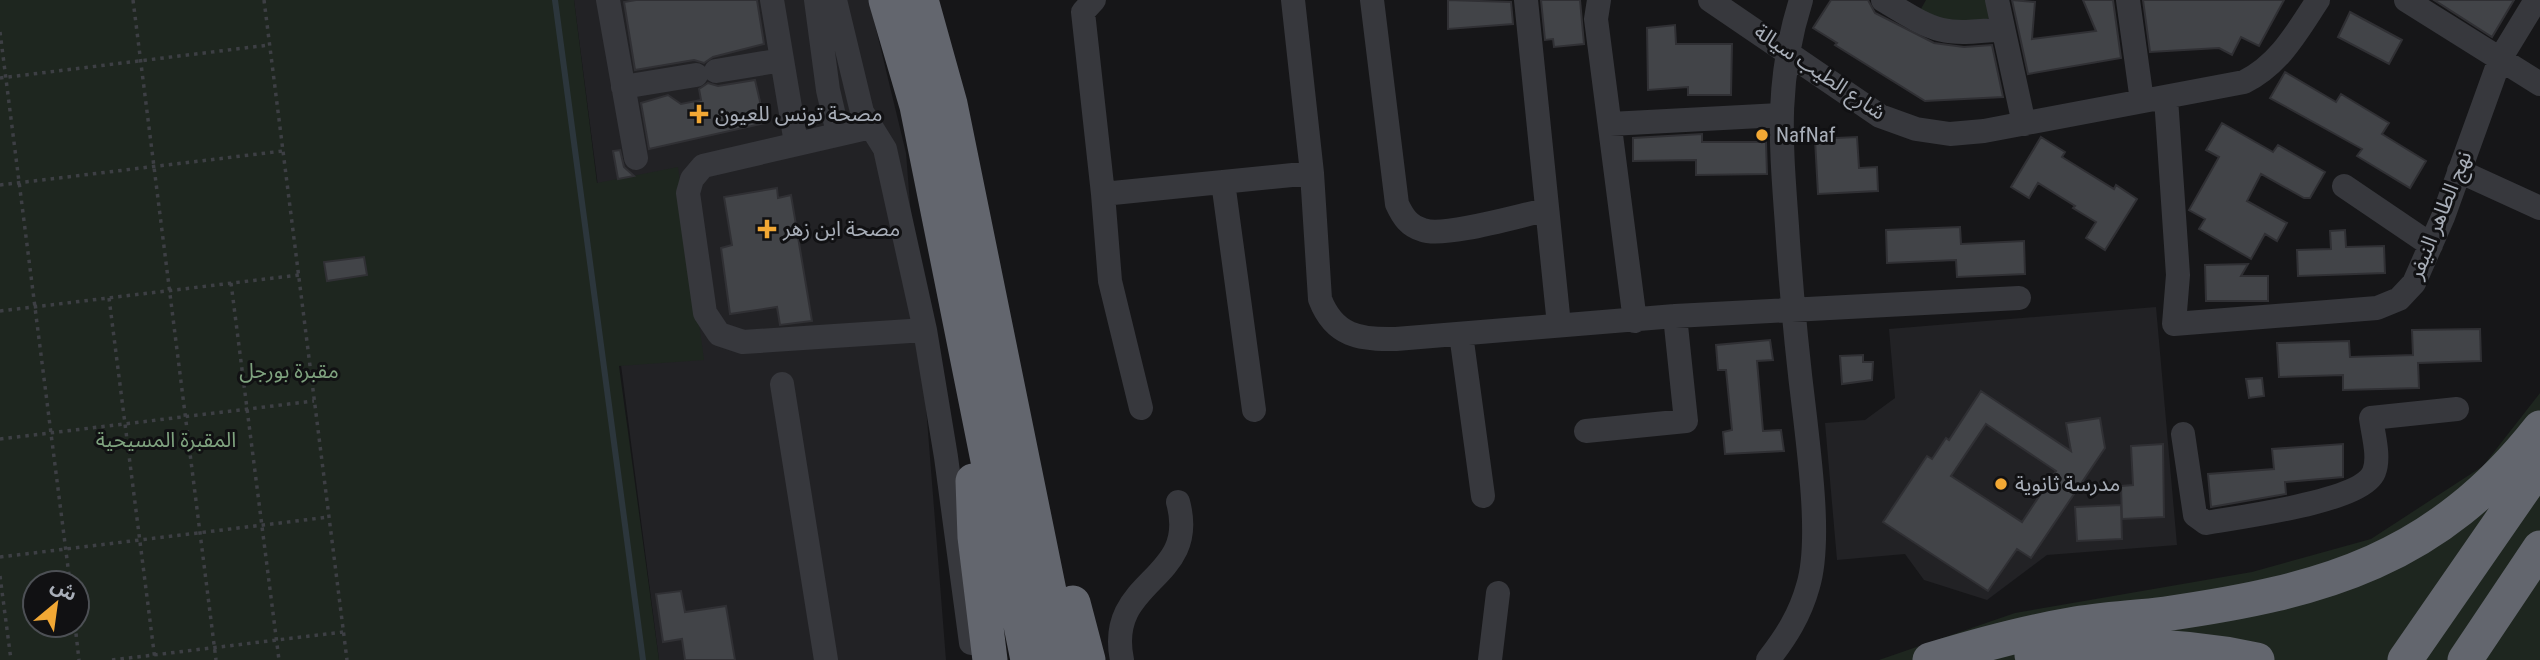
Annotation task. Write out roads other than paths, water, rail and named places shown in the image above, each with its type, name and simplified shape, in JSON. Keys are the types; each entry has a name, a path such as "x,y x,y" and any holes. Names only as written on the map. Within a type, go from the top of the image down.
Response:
{"highway":[{"path":"886,0 917,106 978,422 1028,660"},
{"path":"920,0 950,104 1063,660"},
{"path":"994,329 1017,391 1088,660"},
{"path":"978,422 974,508 990,660"},
{"path":"1930,660 1981,645 2070,625 2239,602 2326,583 2377,562 2462,510 2518,456 2540,428"},
{"path":"2405,660 2540,466"},
{"path":"2465,660 2540,548"},
{"path":"2005,660 2070,649 2132,645 2207,650 2255,660"}],"street":[{"path":"608,0 636,158"},
{"path":"772,0 796,143"},
{"path":"816,0 828,90 838,133"},
{"path":"835,0 862,111 885,149 925,330 946,457 973,660"},
{"path":"1094,0 1083,12 1110,281 1141,408"},
{"path":"1293,0 1312,173 1320,299 1327,317 1341,329 1360,337 1396,339 1675,316 2019,298"},
{"path":"1373,0 1397,204 1403,217 1422,230 1435,233 1546,210"},
{"path":"1526,0 1559,325"},
{"path":"1599,0 1596,19 1635,321"},
{"name":"شارع الطيب سيالة","path":"1710,0 1880,116 1916,130 1950,134 2024,124 2244,82 2263,73 2296,33 2318,0"},
{"path":"1768,660 1793,626 1809,584 1813,547 1808,446 1793,310 1780,116 1787,50 1801,0"},
{"path":"1882,0 1917,9 1937,31 1958,33 2002,29"},
{"path":"1997,0 2024,124"},
{"path":"2128,0 2154,99"},
{"path":"2406,0 2500,59 2537,77"},
{"name":"نهج الطاهر النيفر","path":"2154,99 2178,275 2174,324 2377,308 2399,299 2414,283 2431,245 2500,59 2536,0"},
{"path":"623,87 782,60"},
{"path":"1610,124 1780,116"},
{"path":"871,127 703,166 692,179 688,193 701,290 711,325 728,339 743,342 925,330"},
{"path":"2459,171 2540,208"},
{"path":"1103,194 1312,173"},
{"path":"1223,182 1254,410"},
{"path":"2344,186 2431,245"},
{"path":"1586,431 1686,421 1675,316"},
{"path":"1461,334 1483,496"},
{"path":"782,384 826,660"},
{"path":"2183,434 2194,515 2206,523 2303,506 2363,487 2373,475 2377,464 2371,418 2457,409"},
{"path":"1122,660 1118,641 1128,605 1173,558 1182,537 1183,520 1178,502"},
{"path":"1490,660 1498,593"}],"waterway":[{"path":"555,0 643,660"}],"place":[{"name":"مصحة تونس للعيون","path":"699,114"},
{"name":"NafNaf","path":"1762,135"},
{"name":"مصحة ابن زهر","path":"767,229"},
{"name":"مدرسة ثانوية","path":"2001,484"}],"park label":[{"name":"مقبرة بورجل","path":"289,371"},
{"name":"المقبرة المسيحية","path":"166,440"}]}
